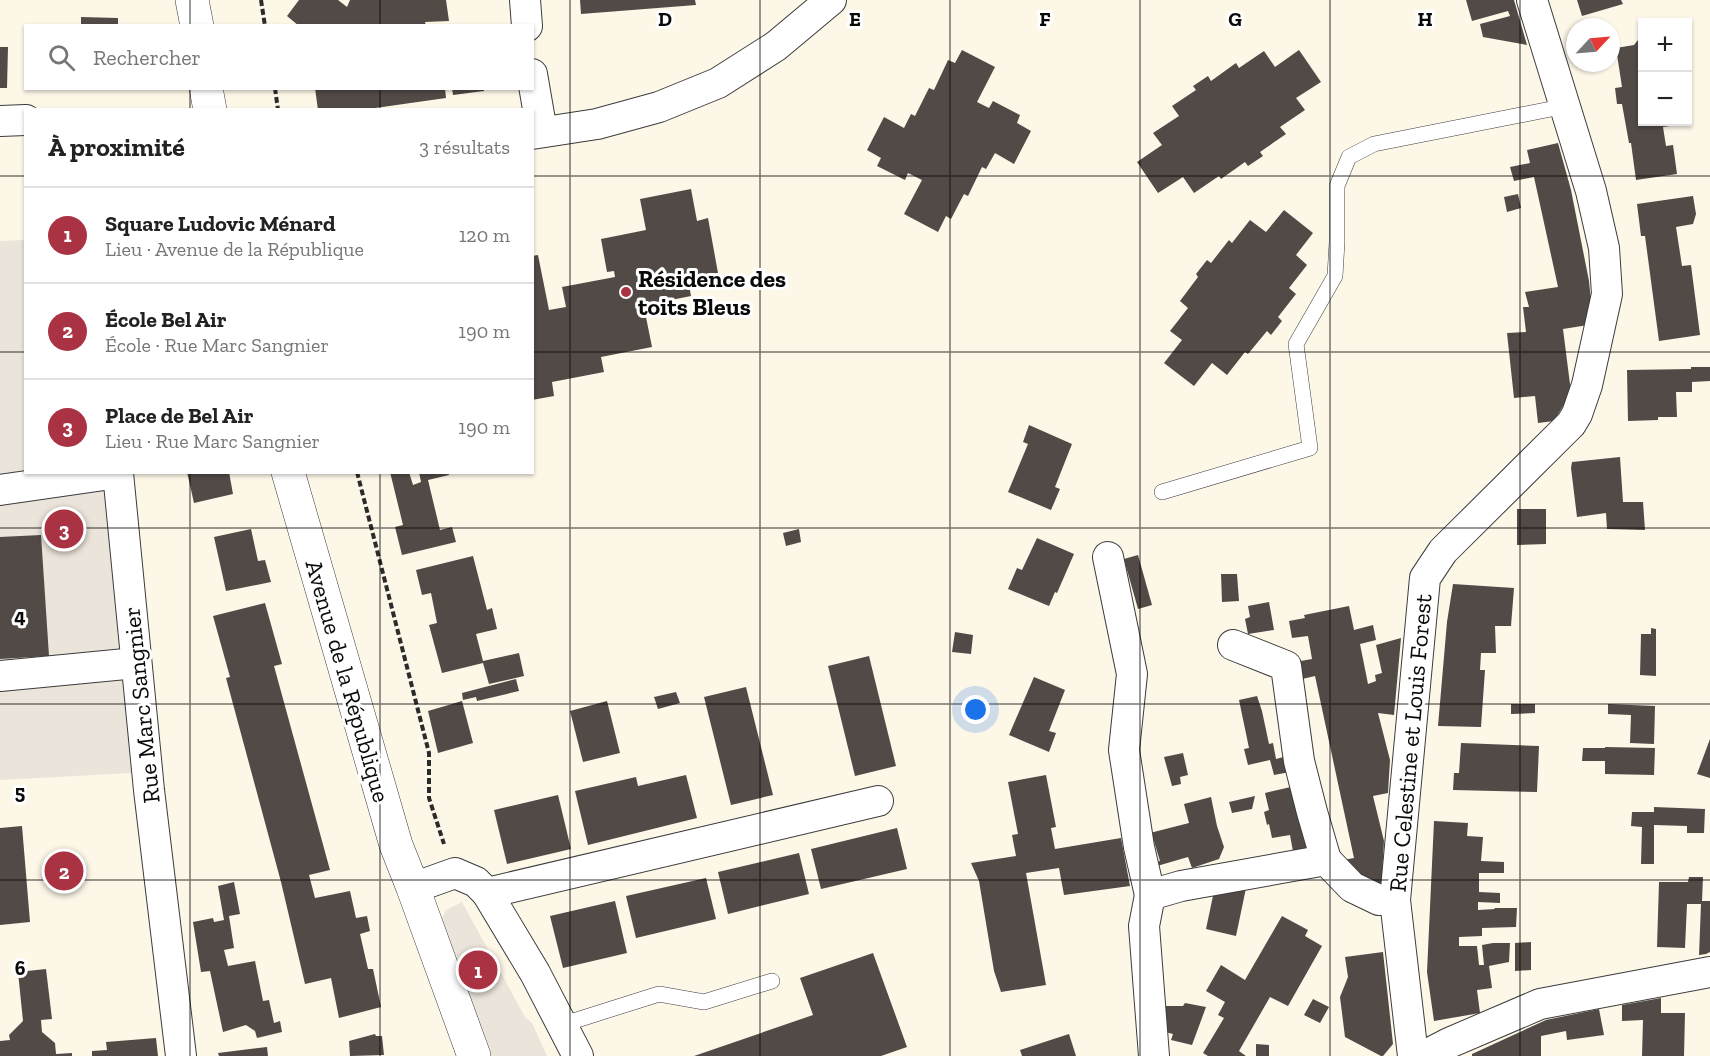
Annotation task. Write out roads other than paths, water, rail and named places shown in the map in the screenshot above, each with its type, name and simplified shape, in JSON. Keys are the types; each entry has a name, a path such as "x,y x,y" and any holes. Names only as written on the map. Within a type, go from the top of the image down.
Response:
{"street":[{"path":"192,0 196,24"},
{"path":"525,0 527,24"},
{"path":"533,90 537,133 597,124 659,107 718,83 776,46 831,0"},
{"name":"Rue Celestine et Louis Forest","path":"1413,1056 1395,900 1425,578 1443,551 1571,424 1587,385 1606,294 1604,248 1591,191 1532,0"},
{"path":"206,90 210,108"},
{"path":"0,121 24,120"},
{"name":"Rue Marc Sangnier","path":"0,490 111,474"},
{"name":"Rue Marc Sangnier","path":"118,474 149,790 181,1056"},
{"name":"Avenue de la République","path":"289,474 396,845 474,1056"},
{"path":"1108,557 1132,674 1124,750 1139,848 1150,895 1144,926 1154,1056"},
{"path":"1233,645 1286,666 1299,761 1311,812 1326,860 1352,886 1379,900 1395,900"},
{"path":"0,675 136,663"},
{"path":"487,893 878,801"},
{"path":"1150,895 1180,886 1326,860"},
{"path":"413,888 454,873 476,882 487,893 535,973 578,1056"},
{"path":"1424,1056 1540,1004 1710,972"}],"lane":[{"path":"1162,492 1310,448 1296,344 1335,276 1337,186 1349,157 1374,144 1566,106"},
{"path":"561,1025 659,994 704,1002 772,981"}],"place":[{"name":"Résidence des toits Bleus","path":"626,292"},
{"name":"Place de Bel Air","path":"64,529"},
{"name":"École Bel Air","path":"64,871"},
{"name":"Square Ludovic Ménard","path":"478,970"}]}
